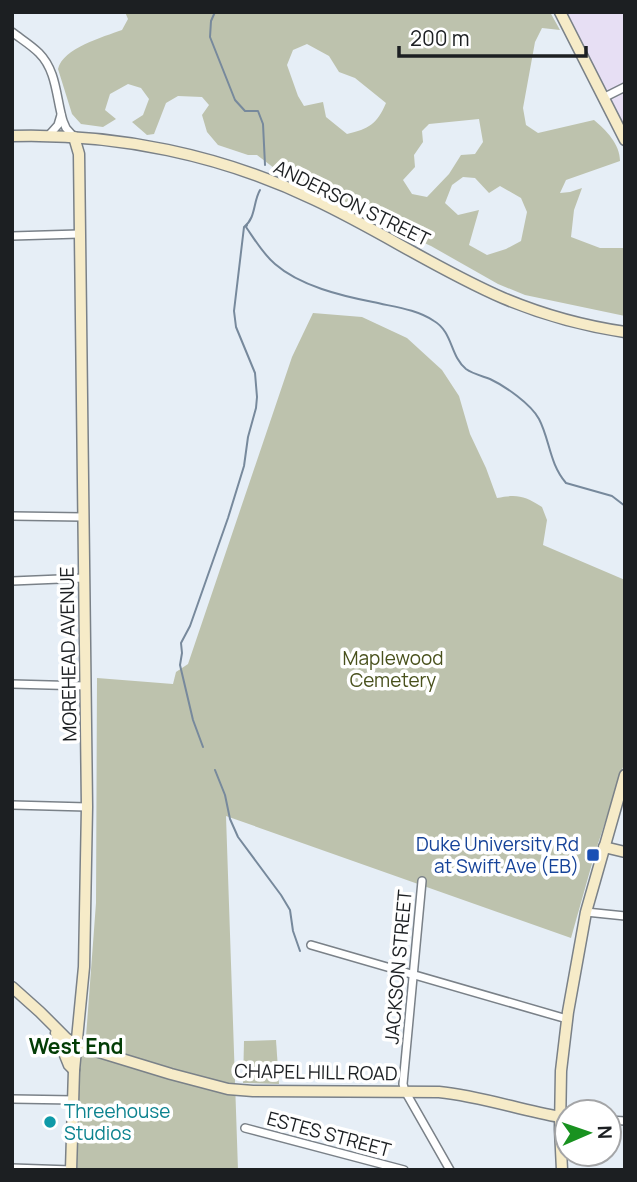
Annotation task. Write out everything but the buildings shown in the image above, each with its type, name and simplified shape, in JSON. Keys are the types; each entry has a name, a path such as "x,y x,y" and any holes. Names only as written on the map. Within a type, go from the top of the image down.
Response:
{"street":[{"path":"560,12 625,140"},
{"path":"12,32 38,53 49,68 66,128 74,137"},
{"path":"603,98 625,87"},
{"path":"49,135 58,125 61,114"},
{"name":"ANDERSON STREET","path":"12,135 99,139 210,160 267,179 315,200 505,299 537,311 625,332"},
{"name":"MOREHEAD AVENUE","path":"71,1170 74,1070 84,967 87,807 79,154 74,137"},
{"path":"12,236 79,234"},
{"path":"12,516 83,517"},
{"path":"12,581 84,578"},
{"path":"12,684 86,686"},
{"path":"563,1098 561,1070 567,1019 586,912 625,775"},
{"path":"12,805 87,807"},
{"path":"604,847 625,852"},
{"name":"JACKSON STREET","path":"405,1091 412,976 422,881"},
{"path":"586,912 625,916"},
{"path":"311,945 567,1019"},
{"name":"CHAPEL HILL ROAD","path":"12,988 76,1045 228,1089 451,1093 553,1116"},
{"path":"50,1021 69,1065 74,1070"},
{"path":"405,1091 450,1170"},
{"path":"12,1099 74,1101"},
{"name":"ESTES STREET","path":"245,1128 404,1170"},
{"path":"12,1168 71,1170"}],"shaded area":[{"path":"566,12 625,12 625,126"}],"green space":[{"path":"125,12 550,12 560,30 542,28 535,42 523,108 526,125 538,133 594,120 615,143 620,161 566,180 560,193 582,188 574,210 571,237 600,248 625,248 625,316 525,295 498,284 365,211 274,168 257,155 248,155 218,145 207,132 202,115 209,105 202,97 178,96 166,103 154,134 147,135 132,122 143,115 149,99 141,88 128,84 110,94 105,110 116,119 103,127 81,124 72,114 58,69 61,62 75,49 122,30 128,19","holes":["307,44 329,56 339,72 355,78 386,103 371,124 347,134 326,117 323,102 304,106 287,65 293,50","479,119 483,142 475,154 461,155 449,174 427,197 412,194 403,180 415,167 414,155 423,142 422,131 429,124","463,177 475,178 489,193 500,186 521,198 527,212 521,241 487,255 469,245 479,210 458,215 445,203 452,185"]},
{"name":"Maplewood Cemetery","path":"313,313 362,317 407,338 442,370 459,396 470,434 497,498 521,497 542,507 547,520 543,545 625,580 625,761 571,938 226,816 238,1170 76,1170 79,1066 86,1037 96,903 97,678 173,684 176,672 188,664 292,357"},
{"path":"276,1040 279,1084 243,1083 244,1041"}],"waterway":[{"path":"215,12 211,21 210,37 235,100 245,111 258,111 263,124 265,165"},
{"path":"203,747 193,720 180,665 181,643 190,626 228,518 244,466 256,408 255,373 236,327 234,311 244,227 251,219 260,190"},
{"path":"247,225 267,256 296,278 335,293 412,311 434,321 445,331 457,358 466,369 503,386 535,413 543,427 556,468 566,483 612,496 625,506"},
{"path":"215,770 238,837 290,910 300,951"}],"place":[{"name":"Duke University Rd at Swift Ave (EB)","path":"593,855"},
{"name":"Threehouse Studios","path":"50,1122"}],"district":[{"name":"West End","path":"76,1047"}]}
